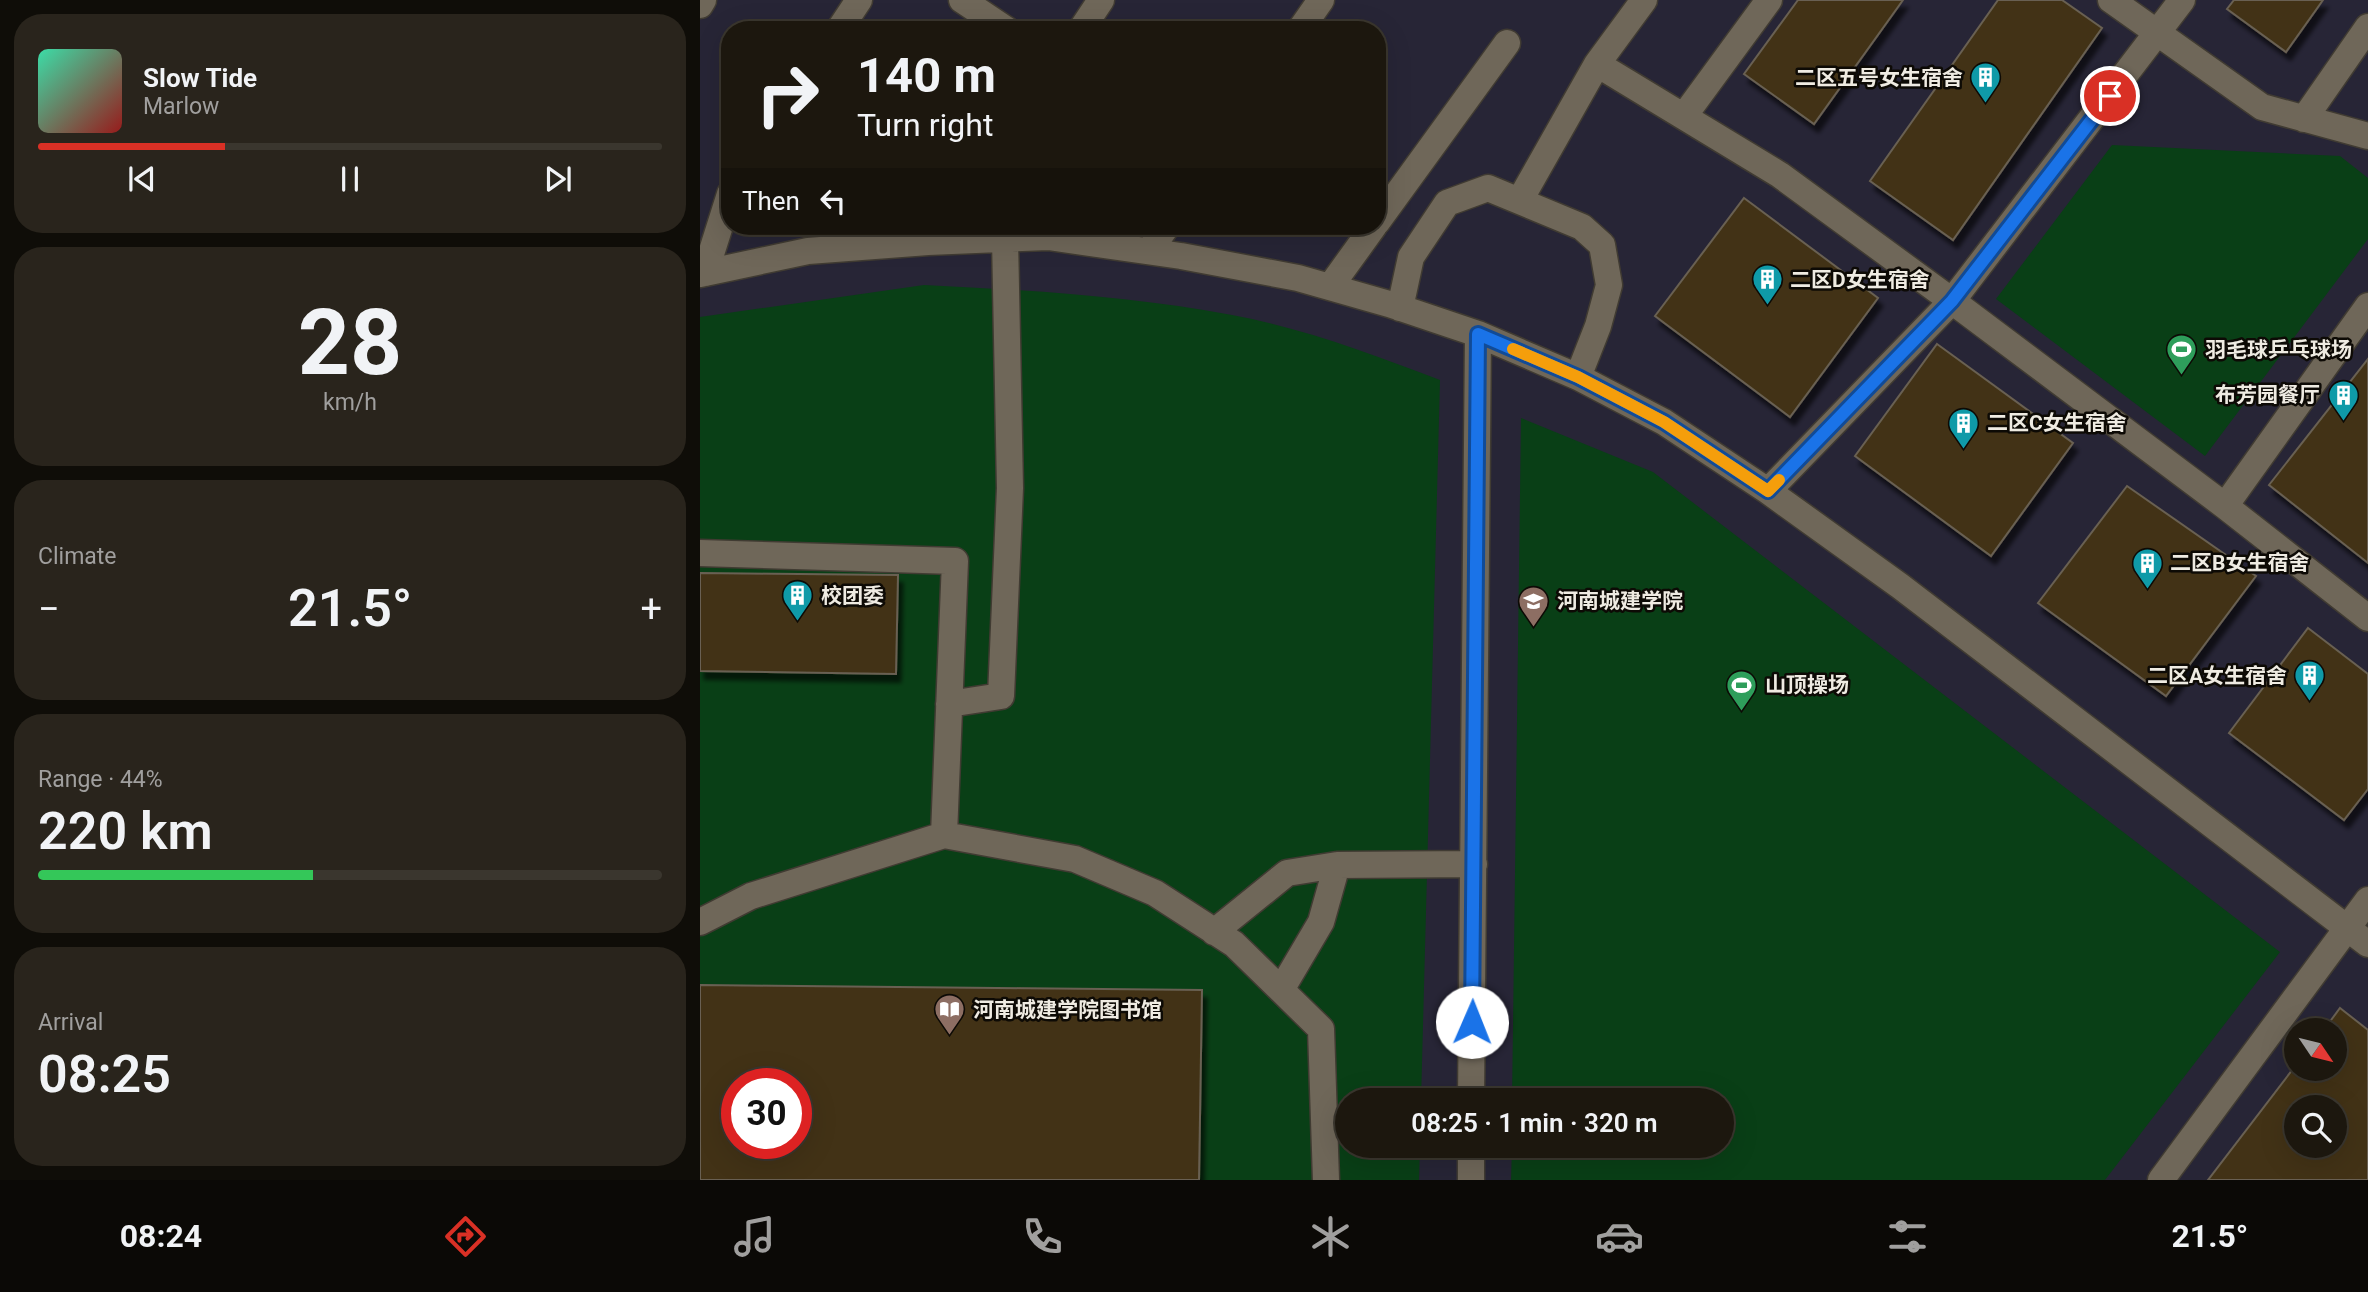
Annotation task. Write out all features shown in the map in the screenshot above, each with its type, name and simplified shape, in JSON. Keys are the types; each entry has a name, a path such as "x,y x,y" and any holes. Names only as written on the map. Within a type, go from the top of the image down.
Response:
{"street":[{"path":"700,5 703,0"},
{"path":"845,21 859,0"},
{"path":"962,0 994,21"},
{"path":"1087,21 1101,0"},
{"path":"1306,21 1321,0"},
{"path":"1520,200 1597,64 1644,0"},
{"path":"1684,116 1769,0"},
{"path":"2111,0 2262,107 2368,136"},
{"path":"1768,491 1952,301 2182,0"},
{"path":"2304,119 2368,27"},
{"path":"1386,210 1507,43"},
{"path":"1597,64 1780,174 2225,506 2368,618"},
{"path":"1400,307 1412,257 1447,203 1488,188 1520,200 1582,228 1602,245 1609,285 1598,326 1578,377"},
{"path":"703,273 721,220"},
{"path":"703,273 808,251 932,235"},
{"path":"970,235 1005,238 1048,237 1149,251 1298,278 1400,307 1478,334 1578,377 1664,422 1768,491 1900,586 2358,936"},
{"path":"1149,251 1161,235"},
{"path":"1330,288 1368,235"},
{"path":"949,704 1001,696 1010,488 1005,238"},
{"path":"2225,506 2368,306"},
{"path":"1471,1088 1478,334"},
{"path":"700,553 955,561 944,835"},
{"path":"700,922 751,896 944,835 1074,859 1155,894 1234,944 1321,1029 1326,1180"},
{"path":"1214,932 1287,873 1336,865 1474,864"},
{"path":"1281,990 1321,922 1336,865"},
{"path":"2161,1180 2358,936 2368,901"},
{"path":"1471,1158 1471,1180"}],"shaded area":[{"name":"河南城建学院","path":"700,0 2368,0 2368,1180 700,1180"}],"green space":[{"name":"羽毛球乒乓球场","path":"2112,145 2340,156 2368,178 2368,239 2205,456 1996,299"},
{"path":"924,285 1078,295 1194,308 1259,320 1337,343 1440,380 1421,1088 1335,1088 1335,1158 1420,1158 1419,1180 700,1180 700,317"},
{"name":"山顶操场","path":"1521,418 1653,472 2280,952 2105,1180 1511,1180 1512,1158 1734,1158 1734,1088 1512,1088"}],"building":[{"path":"1798,0 1903,0 1814,124 1744,74"},
{"name":"二区五号女生宿舍","path":"1998,0 2062,0 2102,28 1953,240 1870,181"},
{"path":"2234,0 2323,0 2286,52 2227,9"},
{"name":"二区D女生宿舍","path":"1744,198 1878,298 1790,417 1655,316"},
{"name":"二区C女生宿舍","path":"1937,344 2073,443 1991,556 1855,456"},
{"name":"布芳园餐厅","path":"2368,359 2368,563 2269,485"},
{"name":"二区B女生宿舍","path":"2127,486 2256,576 2166,696 2038,603"},
{"name":"校团委","path":"700,573 898,575 896,674 700,671"},
{"name":"二区A女生宿舍","path":"2308,628 2368,674 2368,789 2344,820 2229,733"},
{"name":"河南城建学院图书馆","path":"700,985 1202,990 1199,1180 700,1180"},
{"path":"2340,1008 2368,1030 2368,1180 2208,1180 2284,1081 2347,1082 2347,1018 2333,1018"}],"slow traffic":[{"path":"1513,349 1578,377 1664,422 1768,491 1779,480"}],"place":[{"name":"二区五号女生宿舍","path":"1986,105"},
{"name":"二区D女生宿舍","path":"1767,307"},
{"name":"羽毛球乒乓球场","path":"2182,377"},
{"name":"布芳园餐厅","path":"2343,422"},
{"name":"二区C女生宿舍","path":"1964,450"},
{"name":"二区B女生宿舍","path":"2147,590"},
{"name":"校团委","path":"798,623"},
{"name":"河南城建学院","path":"1534,628"},
{"name":"二区A女生宿舍","path":"2310,703"},
{"name":"山顶操场","path":"1742,712"},
{"name":"河南城建学院图书馆","path":"950,1037"}],"route":[{"path":"1472,1022 1478,334 1578,377 1664,422 1768,491 1952,301 2110,96"}]}
